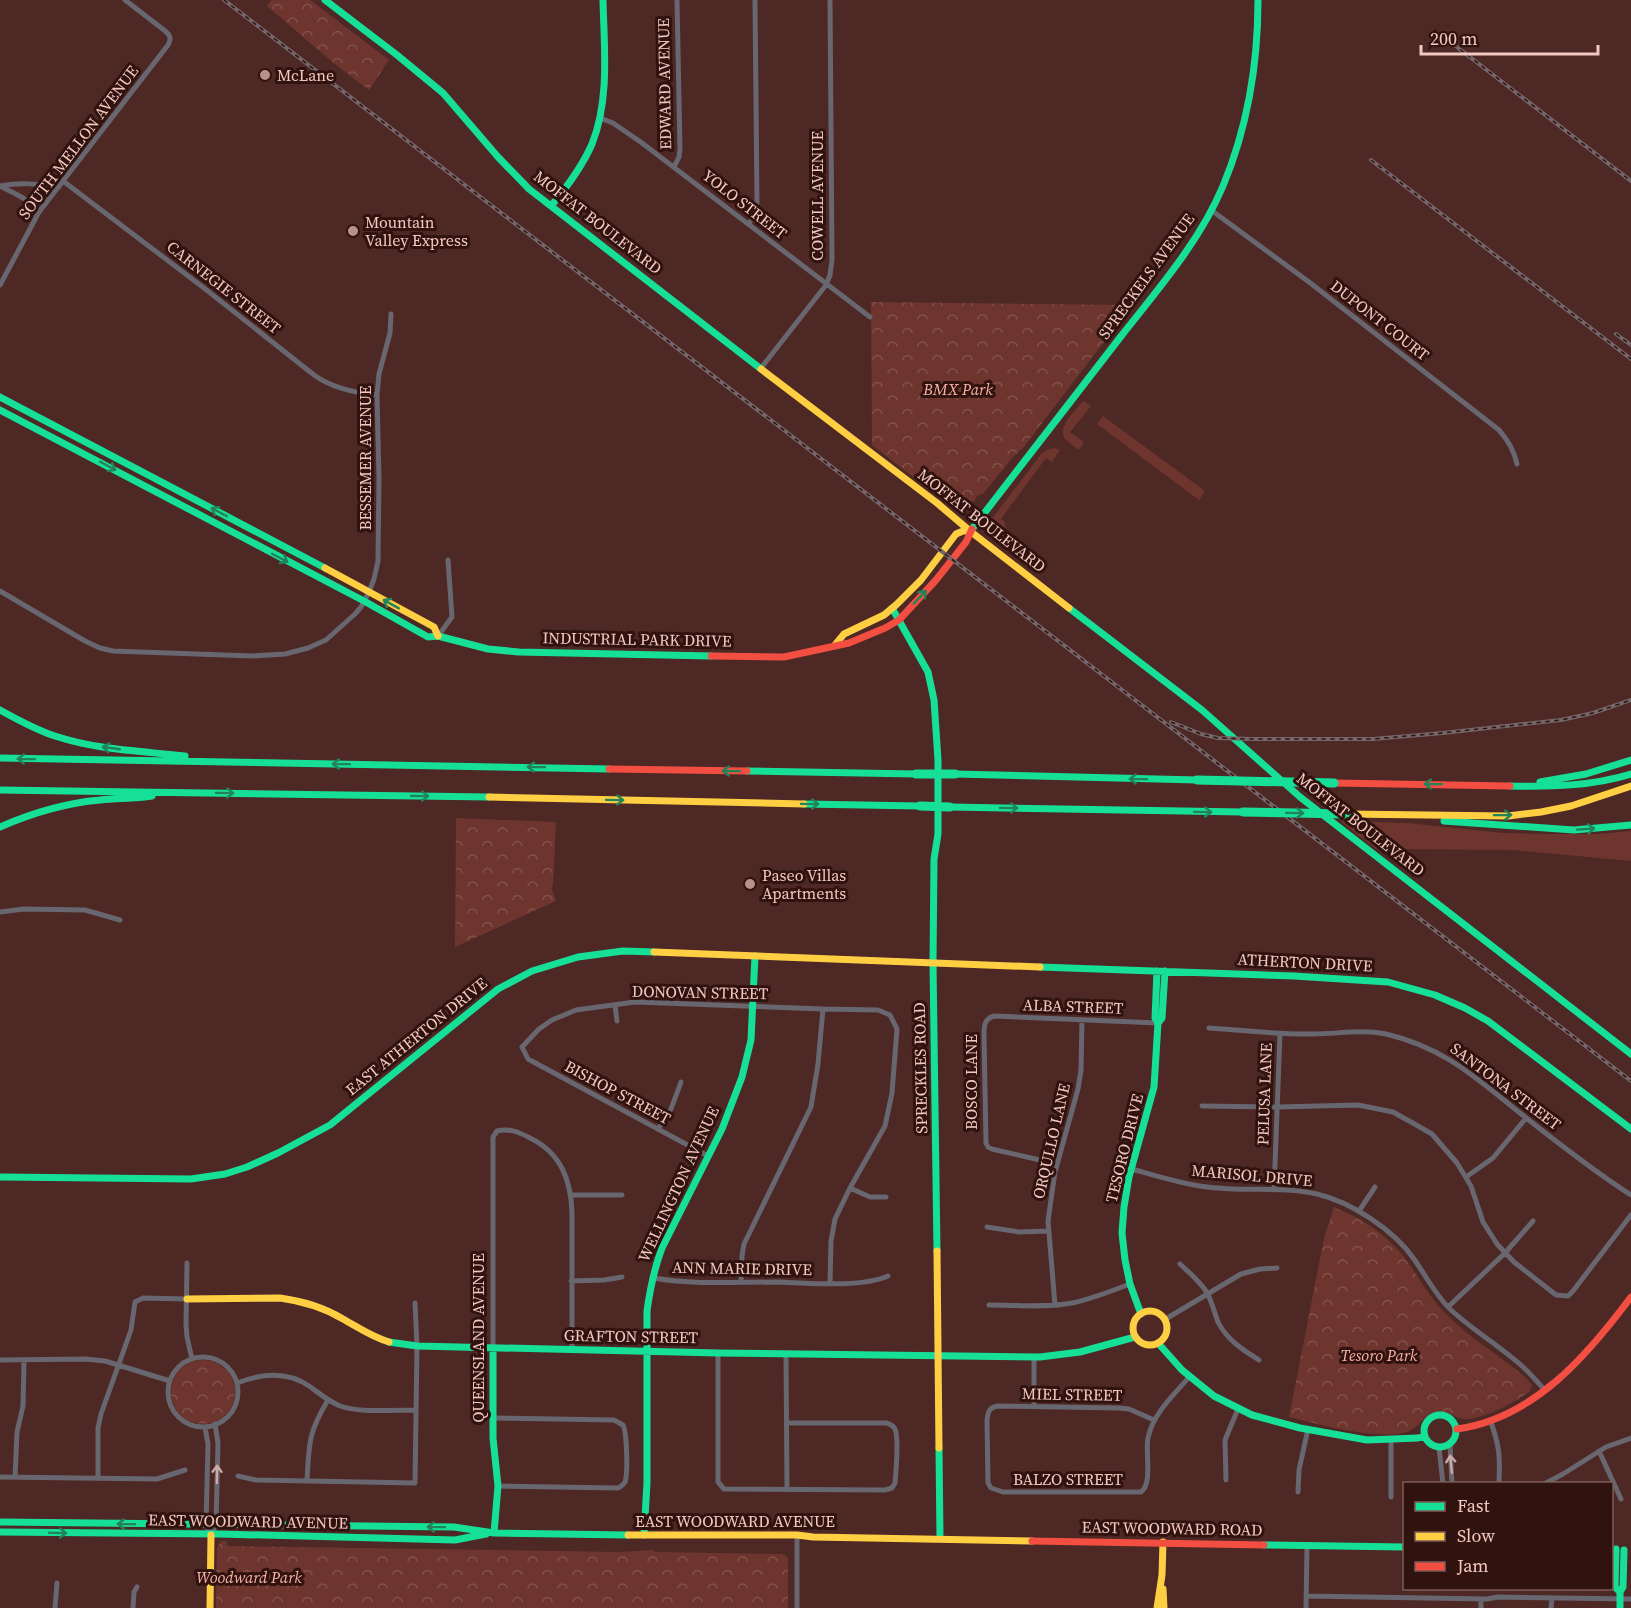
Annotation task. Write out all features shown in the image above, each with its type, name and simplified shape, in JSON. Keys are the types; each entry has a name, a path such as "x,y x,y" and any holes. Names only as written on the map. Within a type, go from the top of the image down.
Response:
{"main road":[{"name":"MOFFAT BOULEVARD","path":"325,0 443,93 498,158 529,189 1202,710 1300,797 1631,1054"},
{"path":"551,206 581,166 600,118 604,91 603,0"},
{"name":"SPRECKELS AVENUE","path":"970,531 1175,267 1211,210 1231,166 1247,113 1253,86 1258,0"},
{"name":"INDUSTRIAL PARK DRIVE","path":"0,397 434,627 438,636"},
{"name":"INDUSTRIAL PARK DRIVE","path":"0,410 364,601 428,637 438,636 488,649 666,656 784,657 849,643 899,620 936,580 966,542 970,531 956,534 921,580 892,608 844,634 835,645"},
{"path":"38,429 44,420"},
{"path":"84,454 90,444"},
{"name":"SPRECKLES ROAD","path":"892,608 928,672 934,700 938,771 933,963 940,1539"},
{"path":"0,710 28,725 57,736 109,748 188,756 211,761"},
{"path":"0,758 955,774 1512,785 1561,788 1613,780 1631,774"},
{"path":"1512,785 1571,778 1631,760"},
{"path":"0,790 1402,816 1508,816 1586,803 1631,786"},
{"path":"0,827 15,820 59,807 104,800 142,799 166,792"},
{"path":"1402,816 1465,824 1555,830 1631,825"},
{"name":"EAST ATHERTON DRIVE","path":"0,1177 191,1179 225,1174 278,1153 330,1125 498,989 532,971 578,957 623,951 933,963"},
{"name":"WELLINGTON AVENUE","path":"644,1536 650,1291 662,1248 722,1129 742,1077 751,1040 755,956"},
{"name":"ATHERTON DRIVE","path":"933,963 1294,976 1377,981 1409,987 1435,995 1488,1021 1631,1129"},
{"name":"TESORO DRIVE","path":"1141,1314 1130,1284 1122,1233 1124,1207 1132,1169 1154,1086 1158,1023 1155,1018 1161,971"},
{"path":"1457,1429 1482,1424 1511,1412 1561,1378 1589,1351 1631,1297"},
{"name":"GRAFTON STREET","path":"187,1299 280,1298 302,1301 340,1316 373,1336 394,1344 417,1347 1034,1357 1080,1352 1135,1336"},
{"path":"1154,1312 1164,1320 1166,1332 1158,1343 1145,1344 1135,1336 1134,1324 1141,1314 1154,1312"},
{"path":"1158,1343 1182,1370 1214,1396 1252,1415 1278,1423 1367,1440 1425,1436"},
{"name":"QUEENSLAND AVENUE","path":"493,1349 493,1438 498,1486 494,1533"},
{"path":"1437,1415 1443,1415 1452,1420 1457,1429 1456,1438 1450,1444 1439,1448 1430,1444 1425,1436 1425,1425 1428,1420 1437,1415"},
{"name":"EAST WOODWARD AVENUE","path":"0,1522 454,1527 494,1533 644,1536 797,1535 940,1539"},
{"name":"EAST WOODWARD AVENUE","path":"0,1532 455,1540 494,1533"},
{"path":"210,1608 211,1535"},
{"name":"EAST WOODWARD ROAD","path":"940,1539 1403,1547"},
{"path":"1163,1542 1164,1608"},
{"path":"1620,1600 1616,1587 1621,1550"},
{"path":"1157,1608 1162,1575"}],"street":[{"name":"SOUTH MELLON AVENUE","path":"0,285 39,212 170,41 169,35 125,0"},
{"name":"EDWARD AVENUE","path":"674,167 680,149 677,0"},
{"path":"748,224 755,212 757,202 754,0"},
{"name":"COWELL AVENUE","path":"761,368 826,285 830,275 832,260 830,0"},
{"name":"YOLO STREET","path":"600,118 613,123 674,167 870,317"},
{"name":"CARNEGIE STREET","path":"63,181 320,380 338,387 377,395"},
{"path":"0,186 27,183 58,187"},
{"path":"0,186 24,198 39,212"},
{"name":"DUPONT COURT","path":"1211,210 1499,430 1514,451 1517,464"},
{"name":"BESSEMER AVENUE","path":"0,591 85,641 109,650 252,656 297,652 326,640 346,623 364,601 374,579 378,561 377,395 379,374 390,333 391,314"},
{"path":"438,636 452,616 448,560"},
{"path":"0,912 24,909 85,910 120,920"},
{"name":"DONOVAN STREET","path":"522,1047 539,1029 552,1020 576,1010 635,1002 878,1010 890,1015 897,1029 892,1093 885,1126 850,1188"},
{"path":"615,1005 616,1021"},
{"path":"741,1282 744,1244 811,1107 823,1009"},
{"name":"ALBA STREET","path":"988,1018 994,1016 1158,1023"},
{"name":"BOSCO LANE","path":"988,1018 985,1022 984,1035 984,1134 988,1147 1057,1164"},
{"name":"ORQULLO LANE","path":"1055,1305 1048,1231 1050,1195 1079,1080 1082,1020"},
{"name":"SANTONA STREET","path":"1209,1028 1280,1034 1354,1031 1383,1033 1409,1040 1443,1055 1466,1070 1526,1118 1631,1195"},
{"name":"PELUSA LANE","path":"1274,1190 1280,1034"},
{"name":"BISHOP STREET","path":"522,1047 528,1059 708,1156"},
{"path":"658,1129 671,1109 681,1082"},
{"path":"1202,1106 1358,1105 1393,1112 1432,1134 1466,1177 1483,1222 1497,1244 1514,1262 1561,1297 1573,1292 1631,1215"},
{"path":"1466,1177 1493,1158 1526,1118"},
{"name":"QUEENSLAND AVENUE","path":"493,1349 494,1134 504,1130 522,1134 550,1152 563,1170 571,1195"},
{"name":"MARISOL DRIVE","path":"1132,1169 1182,1183 1209,1187 1317,1194 1359,1211 1387,1231 1413,1256 1448,1307 1524,1367 1545,1390"},
{"path":"1359,1211 1375,1187"},
{"path":"830,1283 833,1225 850,1188 870,1197 886,1197"},
{"path":"572,1350 571,1195 622,1195"},
{"path":"1448,1307 1505,1253 1533,1221"},
{"path":"987,1227 1019,1232 1048,1231"},
{"path":"188,1263 187,1337 192,1359"},
{"path":"1180,1264 1208,1294 1219,1323 1227,1336 1243,1350 1259,1359"},
{"path":"1164,1320 1248,1271 1277,1268"},
{"name":"ANN MARIE DRIVE","path":"653,1278 687,1282 830,1283 865,1282 880,1280 888,1276"},
{"path":"571,1281 622,1277"},
{"path":"989,1305 1055,1305 1083,1300 1130,1284"},
{"name":"GRAFTON STREET","path":"119,1365 131,1330 135,1302 143,1298 187,1299"},
{"path":"238,1476 256,1480 415,1483 417,1347 415,1303"},
{"path":"717,1353 718,1482 723,1489 885,1490 892,1488 895,1483 896,1436 894,1428 887,1423 787,1423"},
{"path":"786,1354 787,1490"},
{"path":"205,1357 221,1362 229,1369 237,1383 237,1401 232,1411 220,1423 205,1427 184,1422 169,1401 170,1381 177,1368 192,1359 205,1357"},
{"path":"1034,1357 1034,1407"},
{"path":"0,1360 85,1359 119,1365 170,1381"},
{"path":"15,1477 17,1432 23,1406 24,1361"},
{"path":"98,1478 98,1428 119,1365"},
{"path":"237,1383 253,1376 282,1376 307,1384 328,1400 342,1407 415,1410"},
{"path":"1154,1420 1190,1376"},
{"path":"308,1482 309,1443 312,1430 328,1400"},
{"name":"MIEL STREET","path":"991,1488 988,1483 987,1420 988,1411 992,1407 1119,1408 1129,1409 1154,1420"},
{"path":"1226,1480 1225,1440 1238,1409"},
{"path":"494,1418 614,1420 623,1425 626,1432 626,1474 625,1482 621,1487 498,1486"},
{"name":"BALZO STREET","path":"991,1488 1003,1492 1136,1493 1145,1490 1148,1482 1148,1436 1154,1420"},
{"path":"1490,1420 1497,1439 1500,1462 1499,1482"},
{"path":"211,1535 216,1525 218,1443 215,1424"},
{"path":"205,1427 208,1444 206,1525 211,1535"},
{"path":"1298,1492 1299,1470 1308,1429"},
{"path":"1548,1482 1606,1447 1631,1438"},
{"path":"1390,1440 1391,1497"},
{"path":"1450,1444 1452,1482"},
{"path":"1439,1448 1443,1482"},
{"path":"1599,1451 1621,1499"},
{"path":"0,1477 157,1479 185,1470"},
{"path":"797,1535 797,1608"},
{"path":"1306,1608 1307,1545"},
{"path":"55,1608 57,1583"},
{"path":"133,1608 134,1592 137,1587"},
{"path":"1306,1596 1631,1599"},
{"path":"1551,1608 1552,1598"},
{"path":"1481,1599 1481,1608"}],"green space":[{"path":"271,0 310,0 389,60 369,90 267,6"},
{"name":"BMX Park","path":"871,302 1132,305 1023,448 983,494 978,495 967,511 959,512 872,445"},
{"path":"1083,401 1091,406 1070,432 1084,442 1079,450 1066,440 1063,430 1068,419"},
{"path":"1103,416 1205,491 1199,500 1097,424"},
{"path":"1054,448 1060,450 1052,462 1046,458 1001,519 1005,522 1007,545 1002,545 987,533 988,524 1042,453"},
{"path":"456,818 556,822 553,886 551,887 556,901 455,947"},
{"path":"1340,821 1408,823 1503,833 1598,834 1631,831 1631,861 1512,850 1376,849"},
{"name":"Tesoro Park","path":"1334,1207 1354,1216 1389,1241 1404,1257 1433,1300 1445,1313 1463,1330 1524,1376 1532,1385 1530,1391 1508,1405 1479,1417 1463,1419 1447,1413 1432,1413 1411,1430 1394,1434 1364,1433 1289,1417 1324,1238"},
{"path":"203,1360 221,1366 229,1374 235,1392 229,1410 221,1418 203,1424 185,1418 177,1410 171,1392 177,1374 185,1366"},
{"name":"Woodward Park","path":"221,1541 226,1541 228,1546 621,1552 652,1550 656,1552 783,1554 788,1558 788,1608 216,1608 217,1548"}],"railway":[{"path":"224,0 1631,1081"},
{"path":"1453,44 1631,181"},
{"path":"1371,160 1631,359"},
{"path":"1616,334 1631,345"},
{"path":"1171,722 1218,738 1373,739 1561,720 1593,713 1631,700"}],"traffic: fast":[{"path":"325,0 443,93 529,189 761,369"},
{"path":"551,206 584,161 598,127 605,73 603,0"},
{"path":"972,529 1164,282 1191,245 1214,206 1232,163 1245,118 1254,71 1258,0"},
{"path":"0,397 325,568"},
{"path":"0,410 364,601 428,637 438,636 488,649 519,652 711,656"},
{"path":"892,608 928,672 934,700 938,760 938,834 934,859 933,963 937,1251"},
{"path":"1069,608 1202,710 1300,797 1631,1054"},
{"path":"0,710 41,731 71,741 185,756"},
{"path":"0,758 609,769"},
{"path":"1540,782 1586,774 1631,760"},
{"path":"747,771 916,774"},
{"path":"916,774 955,774"},
{"path":"955,774 1197,780"},
{"path":"1510,786 1571,785 1631,774"},
{"path":"1197,780 1334,783"},
{"path":"0,790 489,797"},
{"path":"0,827 62,806 152,796"},
{"path":"804,804 920,806"},
{"path":"920,806 950,807"},
{"path":"950,807 1243,812"},
{"path":"1243,812 1346,814"},
{"path":"1444,821 1574,830 1631,825"},
{"path":"0,1177 191,1179 225,1174 247,1167 330,1125 498,989 532,971 578,957 623,951 654,952"},
{"path":"644,1535 647,1483 647,1311 651,1287 662,1248 722,1129 742,1077 751,1040 755,956"},
{"path":"1040,967 1294,976 1388,982 1435,995 1488,1021 1631,1129"},
{"path":"1141,1314 1130,1284 1122,1233 1129,1177 1154,1087 1158,1023 1155,1018 1157,971"},
{"path":"1158,1023 1162,1018 1165,971"},
{"path":"389,1342 417,1346 718,1353 1040,1357 1080,1352 1135,1337"},
{"path":"1158,1343 1182,1370 1214,1396 1252,1415 1300,1428 1367,1440 1425,1436"},
{"path":"493,1349 493,1438 498,1486 494,1533"},
{"path":"1440,1415 1452,1419 1456,1431 1452,1443 1440,1447 1428,1443 1424,1431 1428,1419 1440,1415"},
{"path":"939,1448 940,1538"},
{"path":"0,1522 454,1527 494,1533 628,1535"},
{"path":"0,1532 220,1534 455,1540 486,1534"},
{"path":"1264,1545 1403,1547"},
{"path":"1616,1549 1615,1587 1620,1592"},
{"path":"1620,1608 1624,1550"}],"traffic: slow":[{"path":"761,369 937,503 1069,608"},
{"path":"835,645 844,634 884,615 896,605 921,580 956,534 970,531"},
{"path":"325,568 434,627 438,636"},
{"path":"1346,814 1508,816 1571,806 1631,786"},
{"path":"489,797 804,804"},
{"path":"654,952 1040,967"},
{"path":"937,1251 939,1448"},
{"path":"187,1299 280,1298 297,1301 328,1311 371,1335 389,1342"},
{"path":"1150,1311 1162,1316 1167,1328 1162,1340 1150,1345 1138,1340 1133,1328 1138,1316 1150,1311"},
{"path":"210,1608 211,1535"},
{"path":"628,1535 797,1535 1032,1541"},
{"path":"1157,1608 1162,1575 1163,1542"},
{"path":"1163,1589 1164,1608"}],"traffic: jam":[{"path":"711,656 784,657 849,643 885,628 899,620 936,580 966,542 972,529"},
{"path":"609,769 747,771"},
{"path":"1334,783 1510,786"},
{"path":"1457,1429 1485,1423 1534,1398 1577,1362 1631,1297"},
{"path":"1032,1541 1264,1545"}],"place":[{"name":"McLane","path":"265,75"},
{"name":"Mountain Valley Express","path":"353,231"},
{"name":"Paseo Villas Apartments","path":"750,884"}]}
